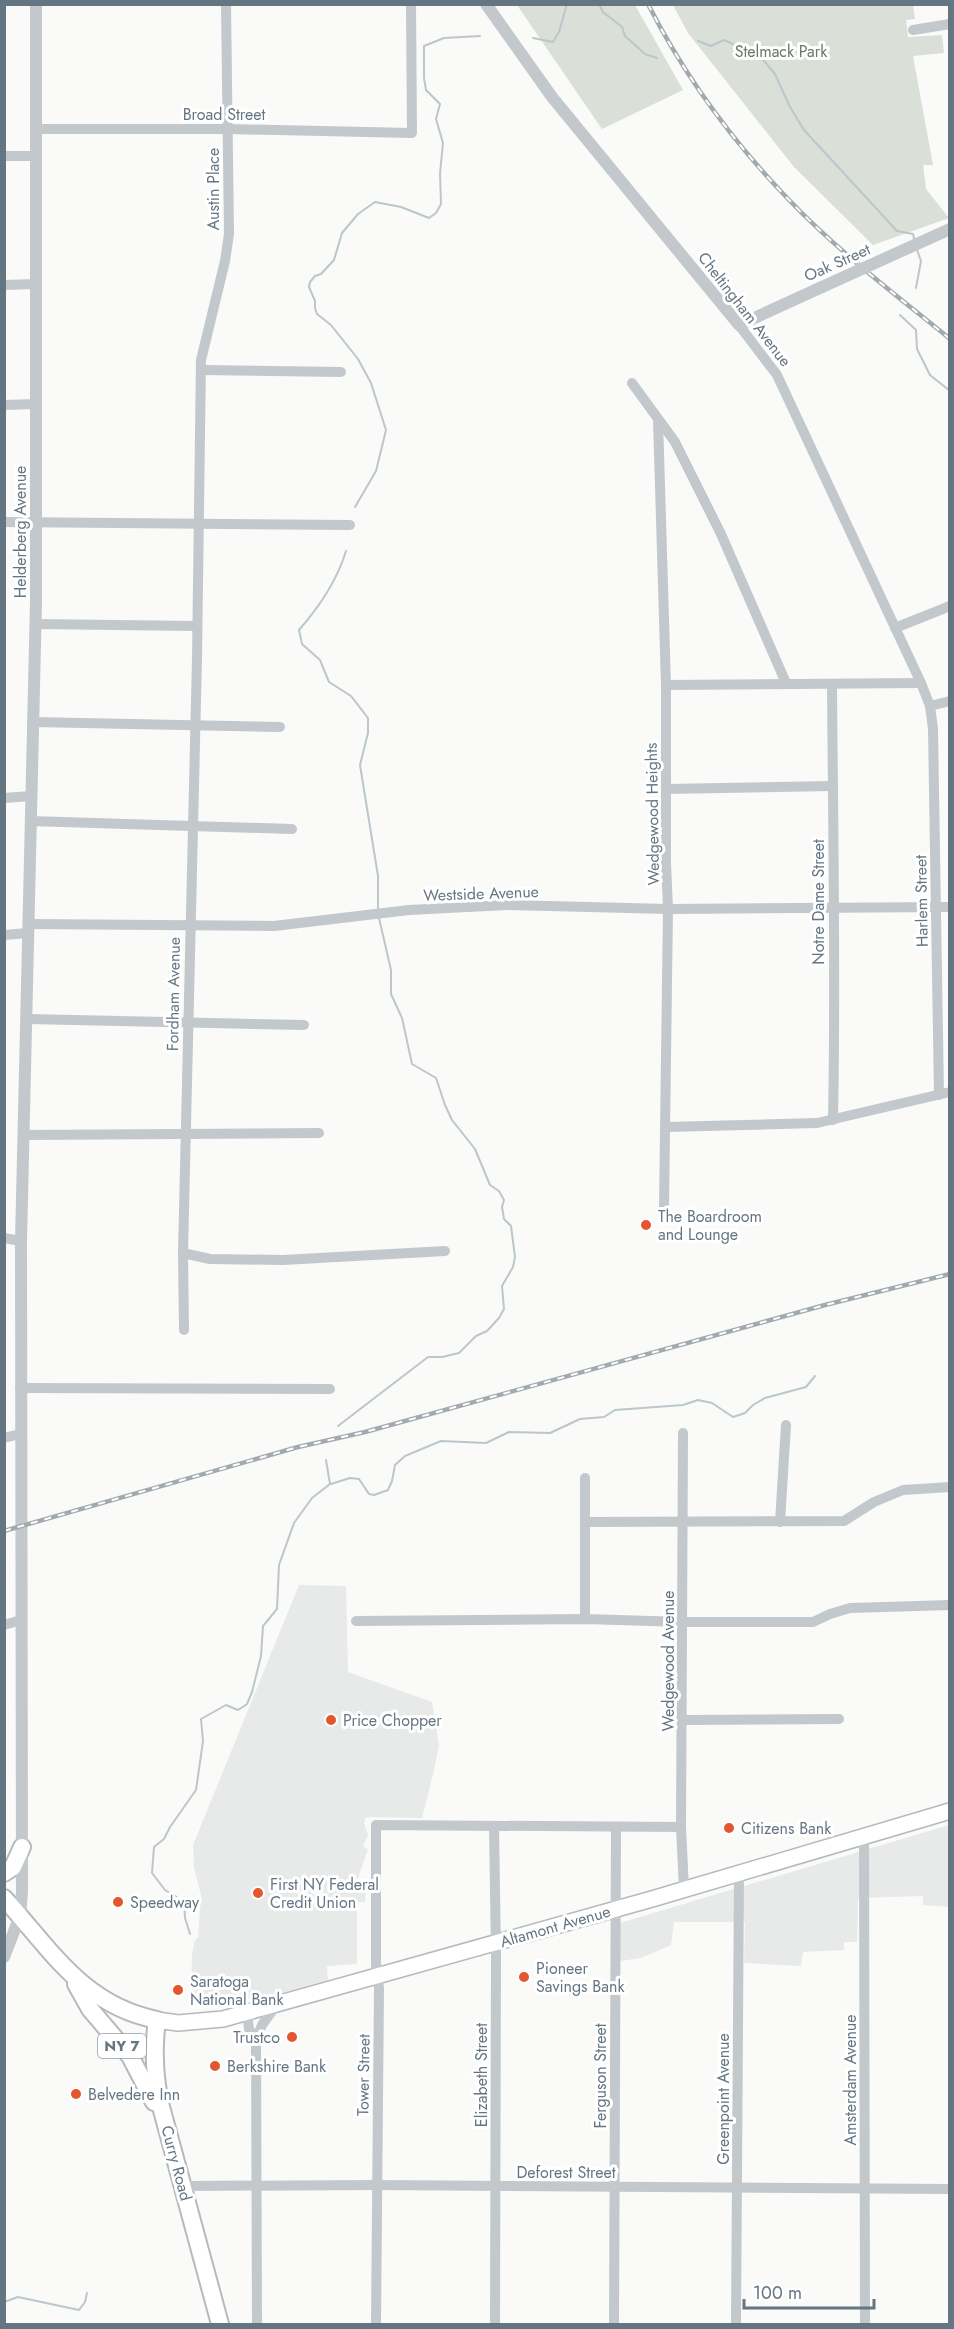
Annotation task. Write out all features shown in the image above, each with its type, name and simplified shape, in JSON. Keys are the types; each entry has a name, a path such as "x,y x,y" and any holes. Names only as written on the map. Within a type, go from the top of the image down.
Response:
{"main road":[{"name":"Altamont Avenue","path":"157,2020 178,2023 210,2021 247,2013 616,1909 950,1811"},
{"path":"4,1873 13,1867 22,1847"},
{"name":"NY 7","path":"4,1898 86,1989 103,2001 135,2016 157,2020"},
{"name":"NY 7","path":"70,1973 90,2008 130,2055 166,2124"},
{"name":"Curry Road","path":"157,2020 154,2074 220,2325"}],"street":[{"name":"Helderberg Avenue","path":"4,1957 20,1916 22,1847 21,1241 37,522 36,4"},
{"name":"Austin Place","path":"199,523 201,360 225,261 229,234 226,4"},
{"name":"Broad Street","path":"36,129 412,132 411,4"},
{"name":"Cheltingham Avenue","path":"486,4 552,97 739,325 777,375 896,627 930,706"},
{"path":"913,30 950,24"},
{"path":"4,156 36,156"},
{"name":"Oak Street","path":"739,325 950,229"},
{"path":"4,285 36,284"},
{"path":"201,370 341,372"},
{"path":"632,383 675,442 721,534 786,683"},
{"path":"4,405 36,404"},
{"name":"Wedgewood Heights","path":"658,420 666,685 668,909 664,1208"},
{"path":"4,522 350,525"},
{"name":"Fordham Avenue","path":"184,1330 185,1133 199,523"},
{"path":"896,627 950,606"},
{"path":"35,624 197,626"},
{"path":"666,685 921,683"},
{"name":"Notre Dame Street","path":"832,684 832,909 835,1015 833,1120"},
{"path":"930,706 950,701"},
{"name":"Harlem Street","path":"930,706 933,729 936,907 944,1094"},
{"path":"32,722 280,727"},
{"path":"666,789 833,786"},
{"path":"4,798 31,796"},
{"path":"30,821 292,829"},
{"name":"Westside Avenue","path":"4,935 28,928 274,926 384,913 507,905 668,909 950,907"},
{"path":"27,1019 304,1024"},
{"path":"666,1127 801,1124 833,1120 944,1094"},
{"path":"24,1135 319,1133"},
{"path":"4,1238 21,1241"},
{"path":"183,1253 210,1259 283,1260 445,1251"},
{"path":"20,1388 330,1389"},
{"path":"780,1522 786,1425"},
{"name":"Wedgewood Avenue","path":"683,1433 681,1827 684,1889"},
{"path":"4,1438 20,1434"},
{"path":"585,1478 585,1619"},
{"path":"585,1522 844,1521 874,1502 903,1490 950,1487"},
{"path":"356,1621 585,1619 813,1622 850,1608 950,1605"},
{"path":"4,1625 21,1620"},
{"path":"683,1720 839,1719"},
{"name":"Tower Street","path":"376,2325 379,1988 376,1826 494,1827"},
{"path":"494,1827 681,1827"},
{"name":"Elizabeth Street","path":"494,1827 495,2325"},
{"name":"Ferguson Street","path":"614,2325 616,1827"},
{"name":"Amsterdam Avenue","path":"864,1836 865,2325"},
{"name":"Greenpoint Avenue","path":"736,2325 739,1873"},
{"path":"257,2325 256,2041 262,2025 277,2004"},
{"path":"247,2013 249,2029 256,2041"},
{"name":"Deforest Street","path":"183,2186 376,2184 495,2187 950,2189"}],"shaded area":[{"path":"299,1585 346,1586 348,1672 432,1702 439,1745 422,1818 366,1817 364,1823 368,1835 363,1846 368,1850 354,1889 366,1889 365,1902 357,1902 357,1964 327,1966 328,1980 282,1993 226,2003 191,2000 192,1954 195,1940 198,1938 201,1895 194,1868 193,1845"},
{"path":"949,1825 949,1907 923,1905 923,1896 858,1898 857,1942 844,1942 844,1950 803,1952 801,1966 744,1963 745,1922 674,1922 671,1945 641,1958 620,1961 620,1923"}],"green space":[{"path":"517,5 635,5 683,90 602,129"},
{"name":"Stelmack Park","path":"673,5 913,5 915,19 906,20 908,37 942,35 944,53 913,56 933,165 923,165 926,189 949,218 873,245 794,167 688,33"}],"waterway":[{"path":"533,38 553,42 559,32 567,4"},
{"path":"599,4 603,12 622,27 625,36 645,54 657,58"},
{"path":"355,507 376,471 386,430 371,383 358,359 331,325 317,314 309,287 310,282 334,260 342,233 358,214 375,202 401,207 429,218 436,213 441,204 440,173 443,143 436,119 440,104 426,90 424,46 444,38 480,36"},
{"path":"698,41 711,46 724,40 761,57 775,74 790,107 804,130 897,231 913,234 915,242"},
{"path":"916,288 921,261 917,250"},
{"path":"900,315 916,330 917,349 930,375 950,391"},
{"path":"346,551 327,593 299,630 302,644 320,660 329,682 351,696 368,718 368,733 360,765 378,876 378,909"},
{"path":"338,1426 428,1357 459,1353 476,1336 487,1331 504,1309 502,1286 513,1267 515,1257 511,1226 504,1219 502,1207 504,1200 499,1191 490,1185 475,1149 452,1120 436,1078 412,1064 402,1018 391,994 391,970 379,918"},
{"path":"331,1484 350,1478 359,1479 369,1494 374,1495 388,1490 395,1465 405,1456 441,1441 486,1443 509,1432 550,1433 580,1419 604,1417 615,1410 683,1405 698,1400 712,1403 733,1417 745,1413 765,1398 806,1387 815,1376"},
{"path":"190,1934 185,1918 184,1901 165,1890 152,1873 154,1847 164,1839 196,1790 203,1741 201,1719 226,1705 238,1710 247,1704 261,1656 263,1626 277,1609 279,1565 294,1523 312,1498 330,1484 326,1460"},
{"path":"4,2302 18,2297 79,2310 85,2302 87,2293"}],"railway":[{"path":"648,4 694,83 769,179 828,237 950,339"},
{"path":"4,1531 298,1447 365,1432 825,1305 950,1274"}],"place":[{"name":"The Boardroom and Lounge","path":"646,1225"},
{"name":"Price Chopper","path":"331,1720"},
{"name":"Citizens Bank","path":"729,1828"},
{"name":"First NY Federal Credit Union","path":"258,1893"},
{"name":"Speedway","path":"118,1902"},
{"name":"Pioneer Savings Bank","path":"524,1977"},
{"name":"Saratoga National Bank","path":"178,1990"},
{"name":"Trustco","path":"292,2037"},
{"name":"Berkshire Bank","path":"215,2066"},
{"name":"Belvedere Inn","path":"76,2094"}]}
